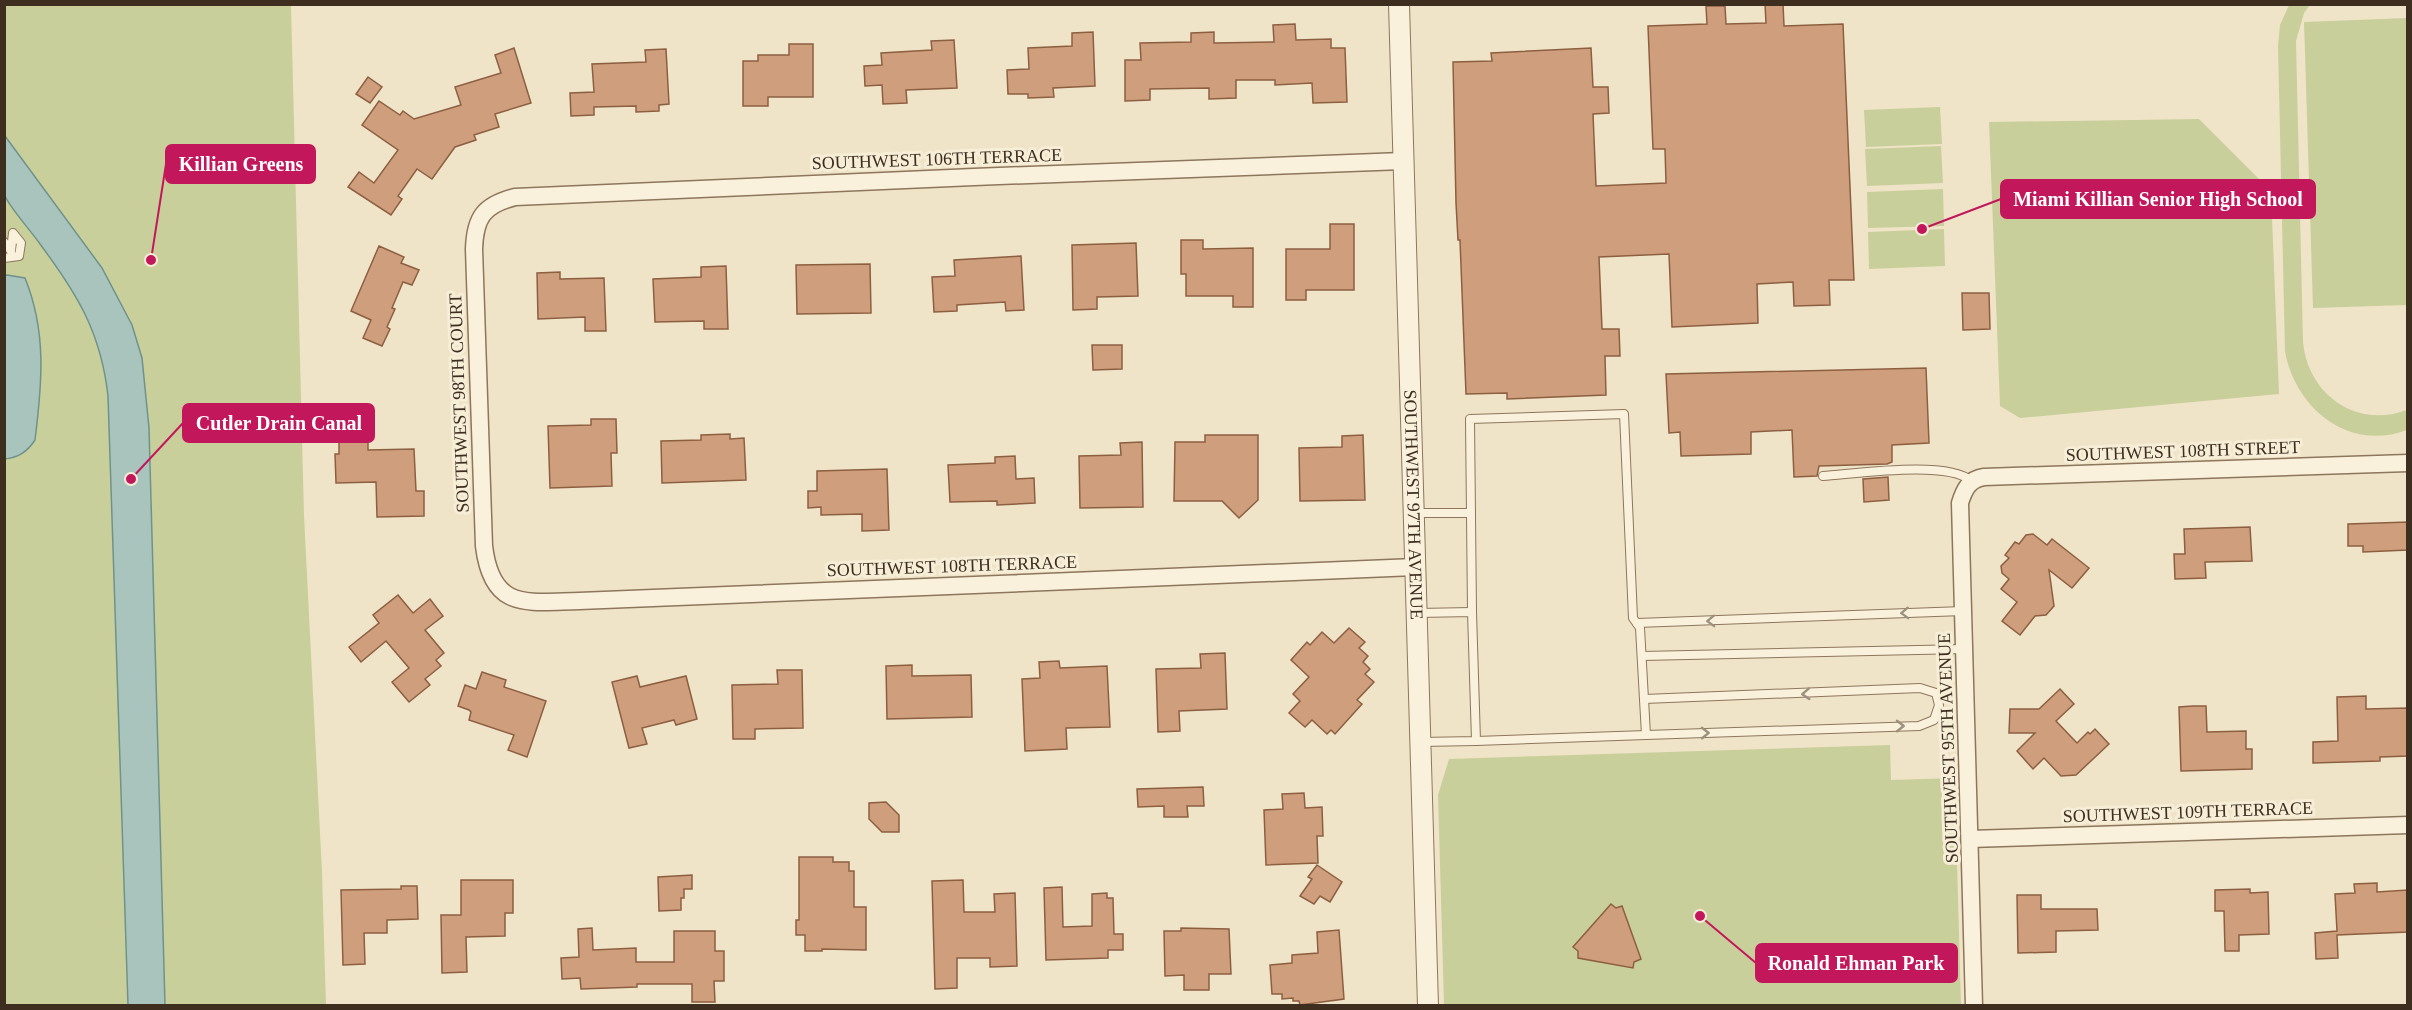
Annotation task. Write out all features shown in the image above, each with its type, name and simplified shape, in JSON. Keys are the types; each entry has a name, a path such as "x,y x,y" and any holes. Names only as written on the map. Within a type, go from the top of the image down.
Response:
{"street":[{"name":"SOUTHWEST 97TH AVENUE","path":"1399,4 1428,1005"},
{"name":"SOUTHWEST 106TH TERRACE","path":"480,218 489,207 505,200 556,194 1403,161"},
{"name":"SOUTHWEST 98TH COURT","path":"480,218 475,232 474,249 484,546 489,573 495,585"},
{"name":"SOUTHWEST 108TH STREET","path":"1968,485 1984,477 2408,463"},
{"name":"SOUTHWEST 95TH AVENUE","path":"1968,485 1960,503 1974,1005"},
{"name":"SOUTHWEST 108TH TERRACE","path":"495,585 504,594 514,598 539,602 1415,567"},
{"name":"SOUTHWEST 109TH TERRACE","path":"1970,839 2408,825"}],"lane":[{"path":"4,242 11,251 13,233 21,243 20,256 4,258"},
{"path":"1476,741 1470,419 1624,414 1633,618 1640,628 1646,735"},
{"path":"1824,476 1934,470 1960,475 1968,485"},
{"path":"1413,513 1471,513"},
{"path":"1637,623 1964,611"},
{"path":"1416,613 1472,612"},
{"path":"1642,656 1965,649"},
{"path":"1420,742 1919,726 1934,720 1939,705 1936,693 1920,688 1644,699"}],"green space":[{"path":"5,5 291,5 304,515 322,872 326,1005 5,1006"},
{"path":"2289,5 2310,5 2304,13 2296,41 2303,342 2307,361 2314,378 2338,403 2353,411 2370,415 2388,415 2407,410 2407,430 2386,435 2365,435 2346,430 2328,421 2313,408 2301,391 2291,373 2285,352 2278,46 2280,25"},
{"path":"2407,18 2407,305 2313,308 2304,22"},
{"path":"1940,107 1942,144 1866,147 1864,110"},
{"path":"2199,119 2271,191 2279,394 2020,418 2000,406 1989,122"},
{"path":"1941,146 1943,183 1867,186 1865,149"},
{"path":"1943,189 1944,226 1868,228 1867,192"},
{"path":"1944,229 1945,266 1869,269 1868,232"},
{"path":"1890,745 1891,780 1954,778 1955,803 1952,810 1952,821 1956,826 1961,1005 1444,1005 1438,795 1449,759"}],"water":[{"path":"5,136 102,268 132,325 142,358 149,428 165,1005 128,1005 108,396 105,373 86,316 66,280 5,196 3,176"},
{"path":"4,276 25,278 32,298 40,338 41,378 35,440 22,454 4,459"}],"building":[{"path":"1765,4 1783,4 1784,26 1843,24 1854,280 1829,280 1830,305 1794,306 1793,282 1757,284 1758,323 1672,327 1669,254 1599,257 1602,329 1619,329 1620,356 1605,356 1606,395 1507,399 1507,393 1466,394 1460,240 1458,240 1456,203 1453,62 1492,61 1491,53 1591,48 1593,87 1608,87 1609,113 1593,114 1596,186 1666,183 1665,149 1653,149 1648,26 1707,24 1706,6 1725,6 1726,24 1766,23"},
{"path":"1295,24 1296,40 1331,39 1331,48 1345,48 1347,102 1313,103 1312,83 1275,85 1275,80 1236,80 1236,98 1209,99 1209,88 1150,89 1150,100 1125,101 1125,60 1141,60 1140,43 1191,42 1191,33 1214,32 1214,43 1274,42 1273,25"},
{"path":"1093,32 1095,86 1053,88 1054,97 1028,98 1028,94 1008,94 1007,70 1029,69 1028,48 1072,46 1072,33"},
{"path":"954,40 957,88 906,90 907,103 883,104 882,85 865,86 864,66 882,65 881,53 932,50 931,41"},
{"path":"789,44 813,44 813,97 768,97 768,106 743,106 743,61 758,61 758,55 789,55"},
{"path":"514,48 531,103 495,114 499,127 474,135 476,140 455,147 432,179 417,169 398,196 402,199 391,215 348,187 359,172 374,183 398,150 362,125 379,101 400,115 403,111 414,119 461,105 455,87 501,73 495,55"},
{"path":"666,49 669,104 659,105 659,111 636,112 636,106 594,107 594,115 571,116 570,93 594,92 592,64 646,62 645,50"},
{"path":"368,77 382,87 370,103 356,94"},
{"path":"1330,224 1354,224 1354,290 1306,290 1306,300 1286,300 1286,249 1330,249"},
{"path":"1181,240 1203,240 1203,249 1253,248 1253,307 1233,307 1233,296 1186,296 1186,274 1181,274"},
{"path":"1136,243 1138,296 1097,297 1097,309 1073,310 1072,245"},
{"path":"379,246 404,257 401,263 419,270 412,285 403,282 392,308 395,309 387,327 390,329 382,346 363,338 371,320 351,311"},
{"path":"1021,256 1024,310 1006,311 1005,302 957,305 957,311 934,312 932,277 955,276 954,260"},
{"path":"870,264 871,313 797,314 796,265"},
{"path":"726,266 728,329 704,329 704,321 655,322 653,279 701,277 701,267"},
{"path":"560,272 560,279 604,278 606,331 585,331 585,317 538,319 537,273"},
{"path":"1962,293 1989,293 1990,329 1963,330"},
{"path":"1092,345 1122,345 1122,369 1093,370"},
{"path":"1926,368 1929,443 1892,445 1892,462 1887,464 1819,466 1817,476 1794,477 1792,430 1751,432 1751,454 1681,456 1680,432 1669,433 1666,374"},
{"path":"591,419 616,419 617,453 611,453 612,486 550,488 548,426 591,425"},
{"path":"730,434 730,439 744,438 746,480 662,483 661,441 701,440 701,435"},
{"path":"1205,435 1258,435 1258,500 1239,518 1222,501 1174,501 1175,442 1205,442"},
{"path":"1363,435 1365,500 1300,501 1299,448 1342,447 1342,436"},
{"path":"368,441 368,450 414,449 416,491 424,491 424,516 377,517 376,482 336,483 335,454 339,454 339,442"},
{"path":"1142,442 1143,507 1080,508 1079,456 1121,455 1120,443"},
{"path":"1015,456 1016,479 1034,478 1035,503 997,505 997,501 950,502 948,465 995,463 995,457"},
{"path":"887,469 889,530 862,531 862,514 821,515 821,507 808,508 808,491 817,491 817,471"},
{"path":"1888,477 1889,500 1864,502 1863,479"},
{"path":"2408,522 2408,550 2363,552 2363,546 2348,546 2348,524"},
{"path":"2250,527 2252,561 2205,562 2206,578 2175,579 2174,554 2185,554 2184,529"},
{"path":"2033,534 2047,545 2052,539 2089,568 2072,588 2049,570 2054,606 2046,615 2035,616 2020,635 2002,621 2017,602 2001,589 2009,579 2002,573 2001,566 2009,558 2005,555 2015,542 2019,544 2026,535"},
{"path":"398,595 413,613 430,599 443,616 425,630 444,653 436,660 441,666 425,679 430,685 409,702 392,682 409,668 386,641 361,662 349,647 379,623 373,615"},
{"path":"1349,628 1365,642 1359,648 1368,656 1363,662 1370,669 1365,674 1374,682 1357,700 1362,704 1335,734 1331,730 1327,734 1312,720 1305,727 1289,713 1300,701 1293,694 1309,677 1291,660 1307,642 1310,645 1322,632 1334,643"},
{"path":"1225,653 1227,709 1179,711 1180,731 1158,732 1156,669 1201,668 1200,654"},
{"path":"1059,661 1060,668 1107,666 1110,727 1066,728 1067,749 1025,751 1022,679 1040,678 1039,662"},
{"path":"912,665 912,676 971,675 972,717 887,719 886,666"},
{"path":"777,670 802,670 803,728 755,729 755,739 733,739 732,685 778,684"},
{"path":"482,672 506,680 504,687 546,701 527,757 508,750 514,735 469,720 471,712 458,706 465,685 476,689"},
{"path":"637,676 640,687 686,676 697,719 676,725 674,720 642,728 647,744 629,748 612,682"},
{"path":"2060,689 2074,704 2056,721 2077,743 2088,732 2090,734 2095,729 2109,744 2076,775 2061,776 2044,758 2033,769 2017,751 2035,733 2009,733 2010,709 2039,709"},
{"path":"2366,696 2366,709 2408,708 2408,756 2380,757 2380,761 2313,763 2313,742 2338,741 2337,697"},
{"path":"2206,706 2207,732 2246,731 2246,749 2252,749 2252,769 2181,771 2179,707"},
{"path":"1203,787 1204,806 1187,806 1188,817 1164,817 1164,806 1138,807 1137,789"},
{"path":"1304,793 1305,808 1322,807 1323,836 1317,836 1318,863 1266,865 1264,810 1283,809 1282,794"},
{"path":"886,802 899,815 899,832 882,832 869,819 869,803"},
{"path":"799,857 833,857 833,862 849,862 849,871 854,871 854,907 866,907 866,950 805,951 805,935 796,935 796,920 799,920"},
{"path":"1317,865 1342,882 1330,902 1320,896 1314,904 1300,896 1312,879 1308,877"},
{"path":"692,875 692,889 684,889 681,910 659,911 658,877"},
{"path":"461,880 513,880 513,913 505,913 505,936 466,937 467,972 442,973 441,915 461,915"},
{"path":"963,880 964,912 995,912 994,894 1015,893 1017,966 990,967 990,958 957,958 957,988 935,989 932,881"},
{"path":"2377,883 2377,892 2408,890 2408,932 2337,935 2338,958 2316,959 2315,933 2337,931 2335,894 2355,893 2354,884"},
{"path":"401,886 417,886 418,919 387,920 387,933 364,933 365,964 343,965 341,890 401,889"},
{"path":"1062,887 1063,927 1092,926 1092,894 1107,893 1107,898 1113,898 1114,934 1123,934 1123,950 1108,950 1108,958 1046,960 1044,888"},
{"path":"2250,889 2250,893 2268,892 2269,934 2239,935 2239,951 2225,951 2224,911 2215,911 2215,890"},
{"path":"2017,895 2041,895 2041,909 2097,909 2098,930 2056,931 2056,952 2018,953"},
{"path":"1611,904 1616,908 1622,906 1641,959 1634,962 1633,968 1578,958 1578,951 1573,947"},
{"path":"592,928 593,950 636,948 636,962 674,962 674,931 715,931 715,951 724,951 724,981 714,981 715,1002 692,1002 692,984 637,984 637,987 581,989 580,978 562,979 561,958 579,957 578,929"},
{"path":"1181,928 1229,929 1231,974 1209,974 1209,990 1184,990 1184,975 1165,976 1164,931 1181,931"},
{"path":"1339,930 1344,999 1300,1005 1299,1001 1293,1001 1293,998 1282,999 1282,994 1272,994 1270,965 1292,963 1292,955 1318,953 1317,932"}],"place":[{"name":"Miami Killian Senior High School","path":"1922,229"},
{"name":"Killian Greens","path":"151,260"},
{"name":"Cutler Drain Canal","path":"131,479"},
{"name":"Ronald Ehman Park","path":"1700,916"}]}
